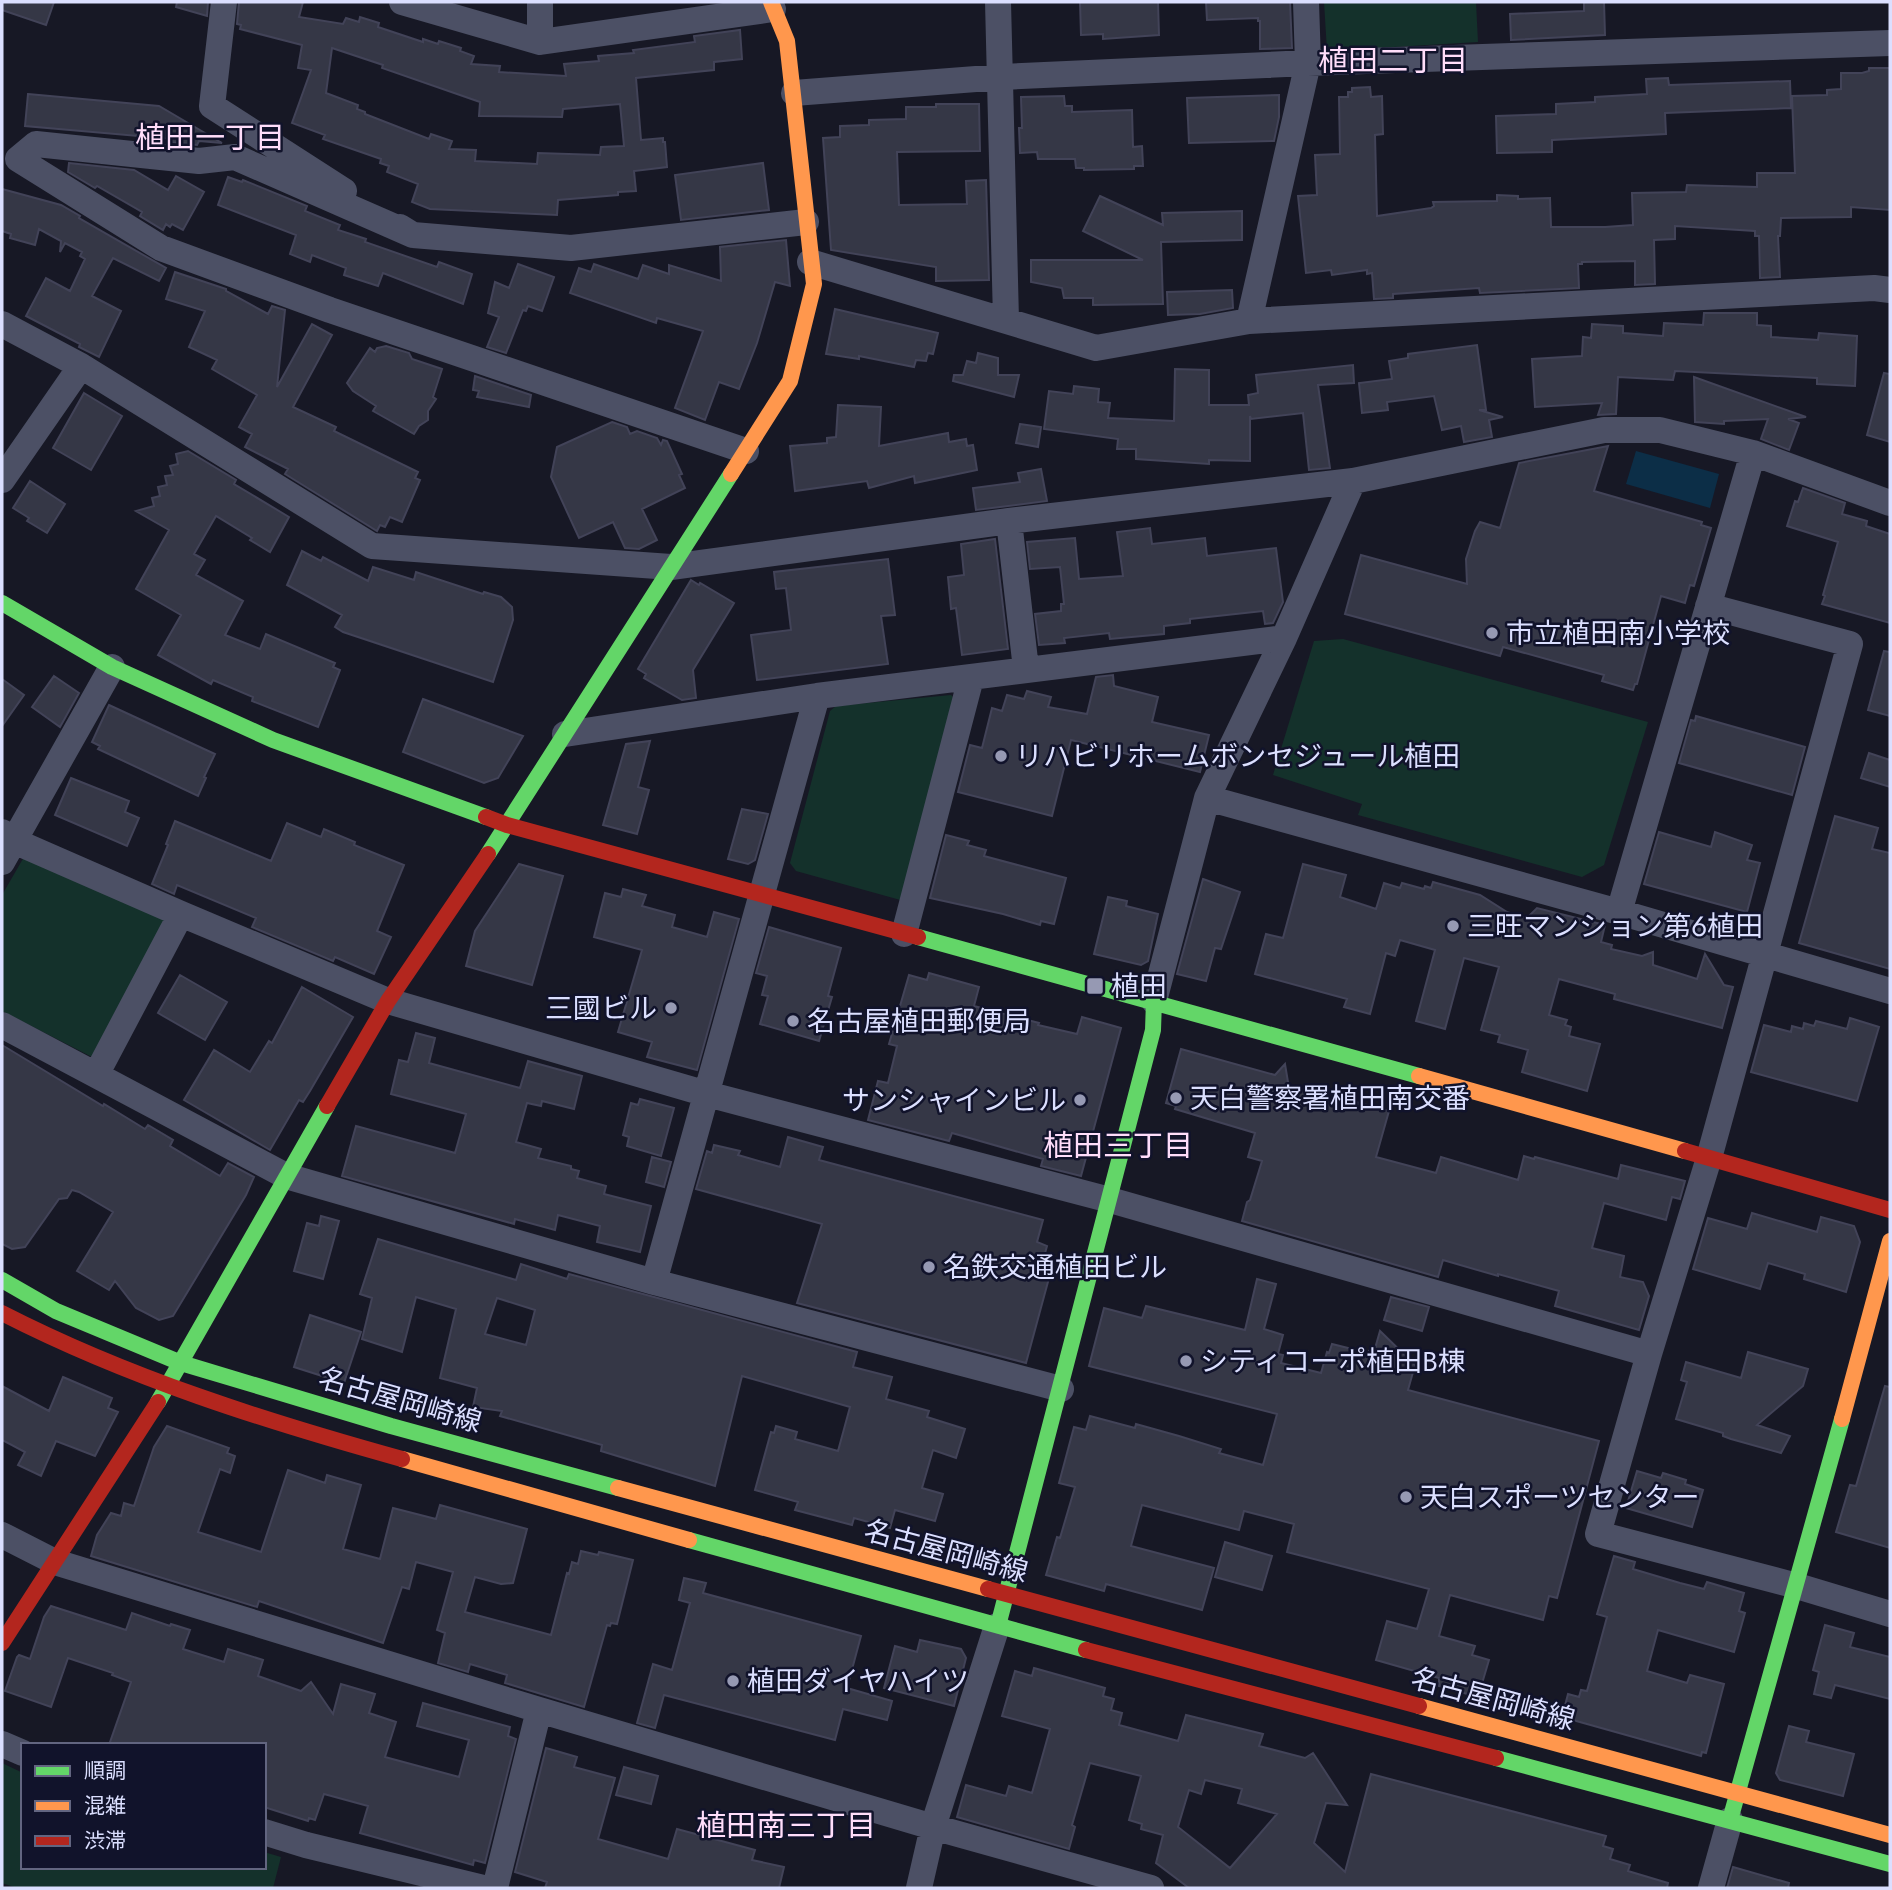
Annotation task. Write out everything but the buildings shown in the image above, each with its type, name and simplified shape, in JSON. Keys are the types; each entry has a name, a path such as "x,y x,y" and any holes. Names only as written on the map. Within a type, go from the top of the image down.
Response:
{"street":[{"path":"224,2 212,106 413,235"},
{"path":"2,1643 168,1387 388,1001 507,825 790,381 814,284 787,41 772,6 540,42 402,2"},
{"path":"540,2 540,42"},
{"path":"998,2 1002,77 1006,320"},
{"path":"1249,321 1308,63 1306,2"},
{"path":"794,93 1002,77 1308,63 1890,43"},
{"path":"746,451 343,314 161,248 10,159 36,144 199,161 235,157 413,235 571,248 806,222"},
{"path":"810,262 1096,348 1249,321 1874,288 1890,290"},
{"path":"2,324 81,366 372,546 671,567 1009,521 1353,481 1604,430 1660,430 1753,453 1890,503"},
{"path":"2,480 81,366"},
{"path":"1619,912 1753,453"},
{"path":"919,1888 933,1827 1007,1595 1111,1200 1153,1030 1154,1001 1207,798 1284,638 1353,481"},
{"path":"1009,521 1026,669"},
{"path":"2,603 112,667 273,740 507,825 1154,1001 1890,1210"},
{"path":"1708,606 1850,645 1709,1158 1649,1353 1598,1534 1797,1586 1890,1614"},
{"path":"565,734 817,696 1284,638"},
{"path":"112,667 6,845 181,914 388,1001 707,1094 1111,1200 1649,1353"},
{"path":"904,934 971,678"},
{"path":"654,1282 817,696"},
{"path":"1207,798 1619,912 1890,991"},
{"path":"96,1075 181,914"},
{"path":"2,1025 286,1176 654,1282 1061,1389"},
{"path":"1711,1888 1797,1586 1890,1241"},
{"name":"名古屋岡崎線","path":"2,1280 56,1311 181,1363 391,1426 1890,1835"},
{"name":"名古屋岡崎線","path":"2,1312 43,1334 168,1387 380,1453 998,1626 1890,1864"},
{"path":"2,1535 55,1562 539,1710 933,1827 1151,1888"},
{"path":"495,1888 539,1710"},
{"path":"2,1744 21,1752"},
{"path":"266,1833 306,1846 483,1888"}],"green space":[{"path":"1324,2 1476,2 1478,42 1327,51"},
{"path":"1343,639 1648,722 1604,865 1582,877 1358,815 1362,804 1273,775 1314,641"},
{"path":"951,695 958,702 904,901 796,871 790,863 830,711 836,706"},
{"path":"24,857 167,916 92,1057 2,1011 2,895"},
{"path":"2,1763 21,1772 21,1869 266,1869 266,1853 281,1857 273,1888 17,1888 2,1883"}],"water":[{"path":"1636,451 1719,474 1710,508 1626,484"}],"traffic: fast":[{"path":"488,854 731,474"},
{"path":"2,603 112,667 273,740 486,817"},
{"path":"918,937 1419,1076"},
{"path":"999,1622 1153,1030 1154,1001"},
{"path":"158,1402 327,1106"},
{"path":"2,1280 56,1311 181,1363 391,1426 618,1488"},
{"path":"1730,1820 1842,1419"},
{"path":"689,1540 1086,1650"},
{"path":"1496,1758 1890,1864"}],"traffic: slow":[{"path":"731,474 790,381 814,284 787,41 771,2"},
{"path":"1419,1076 1685,1151"},
{"path":"1842,1419 1890,1241"},
{"path":"402,1459 689,1540"},
{"path":"618,1488 988,1589"},
{"path":"1419,1706 1890,1835"}],"traffic: jam":[{"path":"486,817 918,937"},
{"path":"327,1106 388,1001 488,854"},
{"path":"1685,1151 1890,1210"},
{"path":"2,1313 148,1378 249,1413 402,1459"},
{"path":"2,1643 158,1402"},
{"path":"988,1589 1419,1706"},
{"path":"1086,1650 1496,1758"}],"place":[{"name":"市立植田南小学校","path":"1492,633"},
{"name":"リハビリホームボンセジュール植田","path":"1001,756"},
{"name":"三旺マンション第６植田","path":"1453,926"},
{"name":"植田","path":"1095,986"},
{"name":"三國ビル","path":"671,1008"},
{"name":"名古屋植田郵便局","path":"793,1021"},
{"name":"天白警察署植田南交番","path":"1176,1098"},
{"name":"サンシャインビル","path":"1080,1100"},
{"name":"名鉄交通植田ビル","path":"929,1267"},
{"name":"シティコーポ植田B棟","path":"1186,1361"},
{"name":"天白スポーツセンター","path":"1406,1497"},
{"name":"植田ダイヤハイツ","path":"733,1681"}],"district":[{"name":"植田二丁目","path":"1393,60"},
{"name":"植田一丁目","path":"210,137"},
{"name":"植田三丁目","path":"1118,1145"},
{"name":"植田南三丁目","path":"786,1825"}]}
